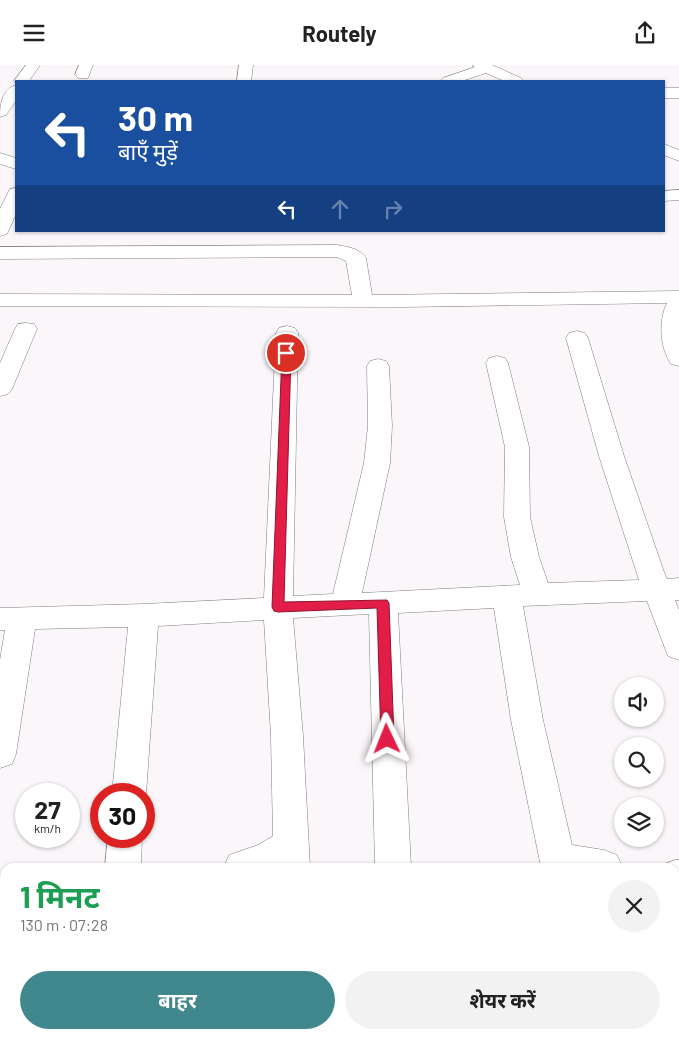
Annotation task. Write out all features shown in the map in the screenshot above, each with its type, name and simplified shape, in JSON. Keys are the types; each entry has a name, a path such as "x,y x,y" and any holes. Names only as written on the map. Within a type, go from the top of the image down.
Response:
{"street":[{"path":"23,80 33,65"},
{"path":"244,80 246,65"},
{"path":"451,80 484,67 514,80"},
{"path":"0,112 15,90"},
{"path":"665,93 679,93"},
{"path":"665,150 679,157"},
{"path":"0,158 15,164"},
{"path":"665,196 679,195"},
{"path":"0,230 15,201"},
{"path":"182,251 186,232"},
{"path":"0,253 337,251 348,253 356,258 359,264 363,301"},
{"path":"0,300 363,301 679,299 672,313 671,329 679,359"},
{"path":"0,389 26,329"},
{"path":"254,863 267,859 292,856 287,736 278,607 287,333"},
{"path":"577,338 605,439 667,590 679,648"},
{"path":"497,363 517,447 517,517 524,557 522,595 527,721 558,863"},
{"path":"345,605 377,463 380,426 378,366"},
{"path":"0,754 11,619 144,615 522,595 667,590"},
{"path":"383,603 393,863"},
{"path":"130,783 144,615"},
{"path":"123,863 124,848"}],"route":[{"path":"286,353 278,607 383,603 387,739"}]}
